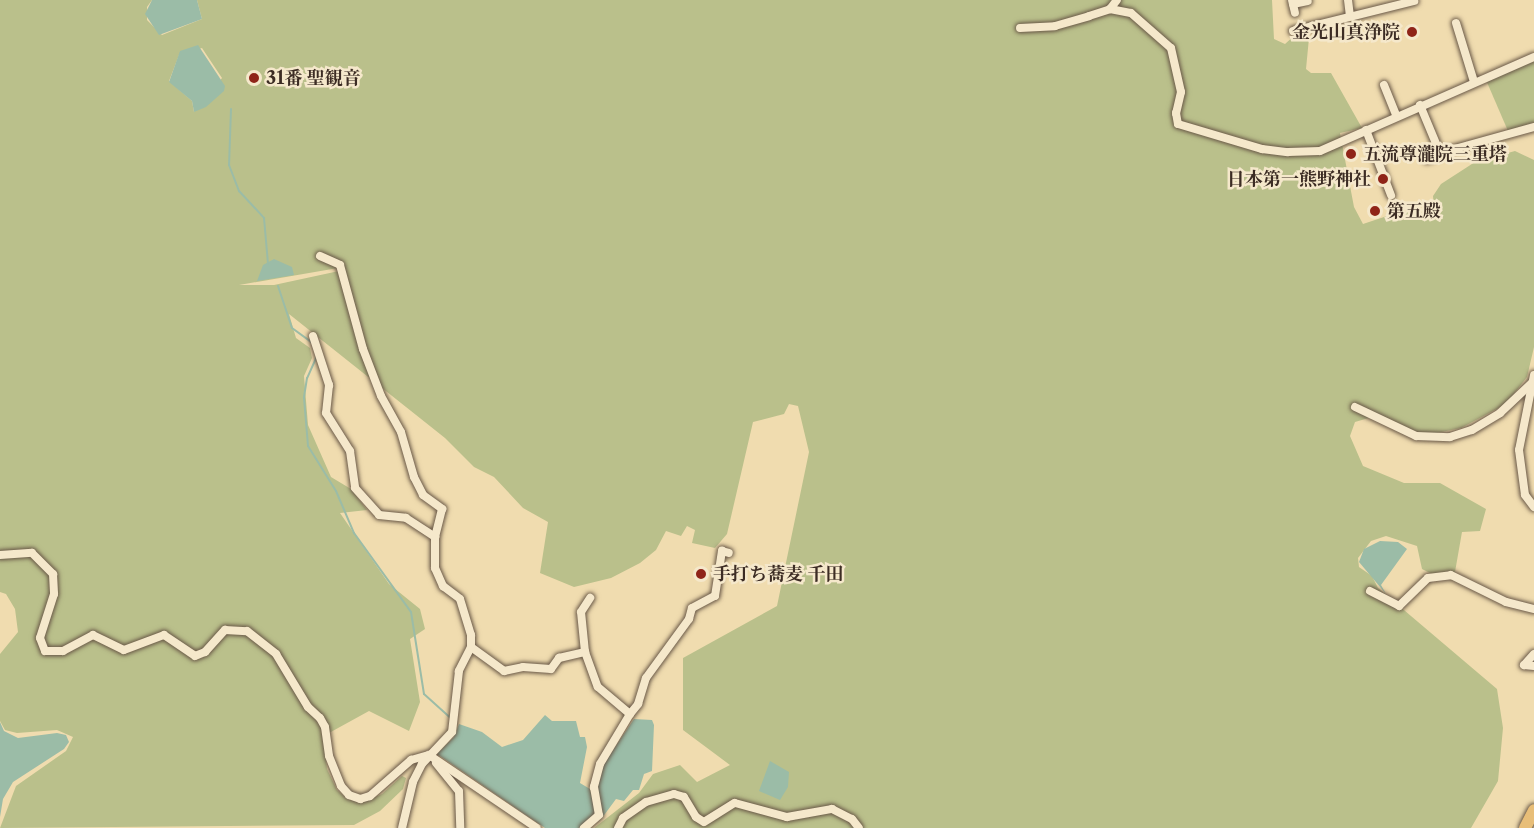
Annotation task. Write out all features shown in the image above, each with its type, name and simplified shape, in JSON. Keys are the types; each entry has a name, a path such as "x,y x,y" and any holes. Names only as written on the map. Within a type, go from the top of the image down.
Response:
{"street":[{"path":"1110,9 1117,0"},
{"path":"1348,0 1350,16"},
{"path":"1293,31 1415,0"},
{"path":"1295,13 1293,2 1308,1"},
{"path":"1020,28 1055,26 1110,9 1131,13 1171,48 1181,92 1176,113 1178,124 1262,149 1310,154 1396,115 1533,58"},
{"path":"1456,23 1474,82"},
{"path":"1383,85 1396,115"},
{"path":"1420,105 1440,153"},
{"path":"1427,159 1440,153 1534,127"},
{"path":"1366,130 1391,195"},
{"path":"320,256 340,265 363,349 381,396 402,432 414,477 423,495 442,509 435,537 437,575 460,600 471,648 459,671 455,722 449,737 429,755 413,782 402,828"},
{"path":"313,336 329,386 326,414 350,451 355,488 379,515 406,518 435,537"},
{"path":"1534,375 1531,411 1520,465 1525,495 1534,507"},
{"path":"1354,407 1416,436 1450,437 1472,430 1500,413 1534,381"},
{"path":"584,828 599,815 594,787 600,764 638,704 646,678 689,619 692,608 715,596 721,577 722,551 729,553"},
{"path":"0,555 32,553 53,574 54,594 40,638 45,651 51,654 93,635 124,650 164,635 195,656 205,652 225,630 247,631 266,644 325,727 329,756 341,786 349,795 360,799 370,796 411,760 429,755 537,828"},
{"path":"1370,591 1399,606 1428,578 1451,574 1506,602 1534,609"},
{"path":"590,598 581,612 585,652 598,687 630,714"},
{"path":"471,648 504,671 523,667 551,669 559,658 585,652"},
{"path":"1534,654 1524,665 1534,666"},
{"path":"429,755 459,791 460,828"},
{"path":"618,828 623,818 646,802 674,794 684,797 696,818 704,822 735,803 787,817 832,809 852,819 859,828"}],"green space":[{"path":"0,0 152,0 147,7 147,20 162,35 202,19 197,0 1272,0 1274,39 1285,44 1295,35 1303,34 1309,38 1306,69 1311,73 1331,73 1362,128 1340,133 1354,207 1363,224 1402,211 1424,213 1434,208 1433,196 1441,184 1475,162 1515,151 1534,160 1534,347 1527,377 1506,404 1461,428 1427,435 1372,417 1355,422 1350,436 1363,466 1404,483 1440,483 1486,509 1480,531 1462,532 1455,572 1432,574 1422,569 1417,546 1386,536 1371,541 1358,558 1359,567 1372,576 1378,588 1497,689 1503,728 1498,781 1471,828 594,828 639,793 653,774 680,765 697,782 730,765 683,730 683,658 777,606 809,452 798,406 789,404 784,414 753,422 727,534 715,548 692,543 695,530 687,526 681,536 666,531 656,550 640,563 611,578 574,587 540,573 548,522 523,508 494,477 474,467 445,438 289,314 296,338 310,348 312,358 304,376 308,425 331,477 351,489 367,510 340,513 389,584 420,609 425,629 410,639 420,702 409,731 369,711 329,733 324,743 327,769 337,790 347,799 361,803 382,794 402,776 406,778 403,789 380,811 354,825 0,828 16,786 66,751 73,737 57,730 17,733 5,730 0,721 0,654 18,632 15,609 6,594 0,592","holes":["202,48 222,78 194,112 192,101 169,81 179,55","338,268 339,271 274,285 239,285"]},
{"path":"1534,61 1534,125 1508,131 1486,80"}],"shaded area":[{"path":"152,0 197,0 202,19 159,35 145,14"},
{"path":"198,45 225,86 224,91 206,107 194,112 192,101 169,82 180,51"},
{"path":"274,259 292,267 294,275 257,281 263,265"},
{"path":"1380,541 1398,542 1407,549 1381,585 1386,594 1359,562 1364,549"},
{"path":"545,715 552,721 576,721 580,737 585,737 587,747 580,783 590,789 596,816 579,828 545,828 437,754 454,737 459,724 482,732 502,747 523,740"},
{"path":"634,719 652,720 654,725 652,771 644,774 639,790 633,790 624,801 616,799 602,818 597,786 603,765"},
{"path":"0,722 4,731 18,738 57,733 66,735 69,742 64,749 13,782 3,799 0,817"},
{"path":"770,761 789,772 788,787 780,800 759,791"}],"waterway":[{"path":"231,109 229,165 239,191 264,218 268,264"},
{"path":"278,286 292,328 311,342"},
{"path":"317,356 307,378 304,398 308,446 336,491 354,533 411,612 424,694 452,719"}],"place":[{"name":"金光山真浄院","path":"1412,32"},
{"name":"31番 聖観音","path":"254,78"},
{"name":"五流尊瀧院三重塔","path":"1351,154"},
{"name":"日本第一熊野神社","path":"1383,179"},
{"name":"第五殿","path":"1375,211"},
{"name":"手打ち蕎麦 千田","path":"701,574"}]}
